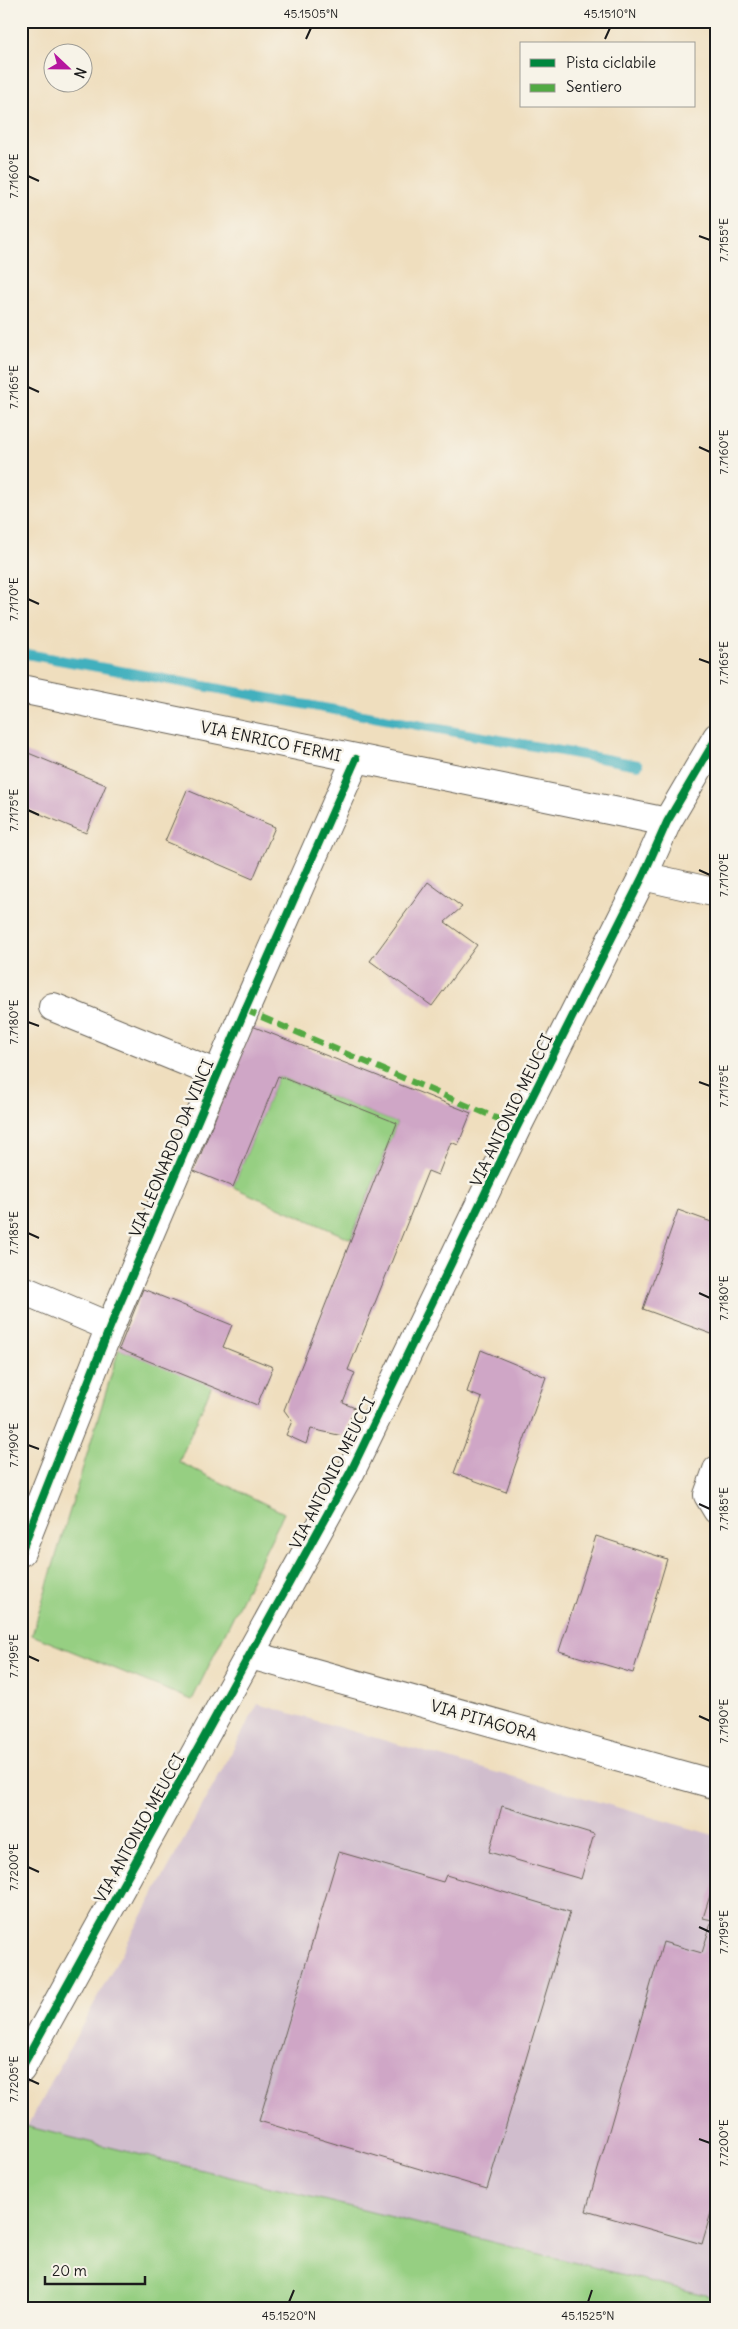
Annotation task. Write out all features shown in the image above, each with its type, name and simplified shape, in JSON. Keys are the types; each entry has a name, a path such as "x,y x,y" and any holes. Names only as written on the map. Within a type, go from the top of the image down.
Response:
{"street":[{"name":"VIA ENRICO FERMI","path":"21,689 667,822"},
{"name":"VIA ANTONIO MEUCCI","path":"21,2069 352,1471 516,1127 643,876 667,822 717,737"},
{"name":"VIA LEONARDO DA VINCI","path":"21,1552 110,1327 217,1074 356,759"},
{"path":"643,876 717,893"},
{"name":"VIA LEONARDO DA VINCI","path":"53,1007 217,1074"},
{"path":"21,1289 110,1327"},
{"path":"717,1470 708,1495 717,1510"},
{"name":"VIA PITAGORA","path":"251,1656 717,1785"}],"shaded area":[{"path":"258,1704 717,1836 717,2298 26,2128"}],"green space":[{"path":"278,1076 397,1123 351,1239 233,1187"},
{"path":"119,1349 212,1385 179,1462 284,1513 192,1700 32,1635"},
{"path":"21,2125 717,2298 717,2308 21,2308"}],"building":[{"path":"21,750 106,785 86,833 21,806"},
{"path":"187,790 275,827 253,879 165,841"},
{"path":"428,882 462,907 445,922 477,945 432,1006 370,961"},
{"path":"252,1026 471,1113 458,1145 451,1142 438,1175 428,1171 348,1370 355,1373 343,1403 355,1408 343,1436 311,1429 306,1444 286,1435 292,1421 284,1410 397,1123 278,1076 233,1187 194,1171"},
{"path":"678,1210 717,1224 717,1336 643,1309"},
{"path":"143,1289 232,1325 223,1347 273,1367 257,1405 119,1349"},
{"path":"481,1350 546,1377 506,1492 454,1473 482,1398 467,1392"},
{"path":"596,1536 667,1559 633,1673 559,1651"},
{"path":"502,1806 594,1834 581,1879 489,1852"},
{"path":"339,1852 443,1882 446,1875 570,1912 487,2189 259,2121"},
{"path":"717,1873 717,2192 702,2244 586,2211 663,1942 702,1953 712,1920 703,1918"}],"waterway":[{"path":"21,653 638,765"}],"marked path":[{"path":"245,1010 517,1127"}],"cycle path":[{"path":"21,2069 351,1471 517,1127 643,876 667,822 717,737"},
{"path":"21,1552 110,1327 245,1010 356,759"}]}
